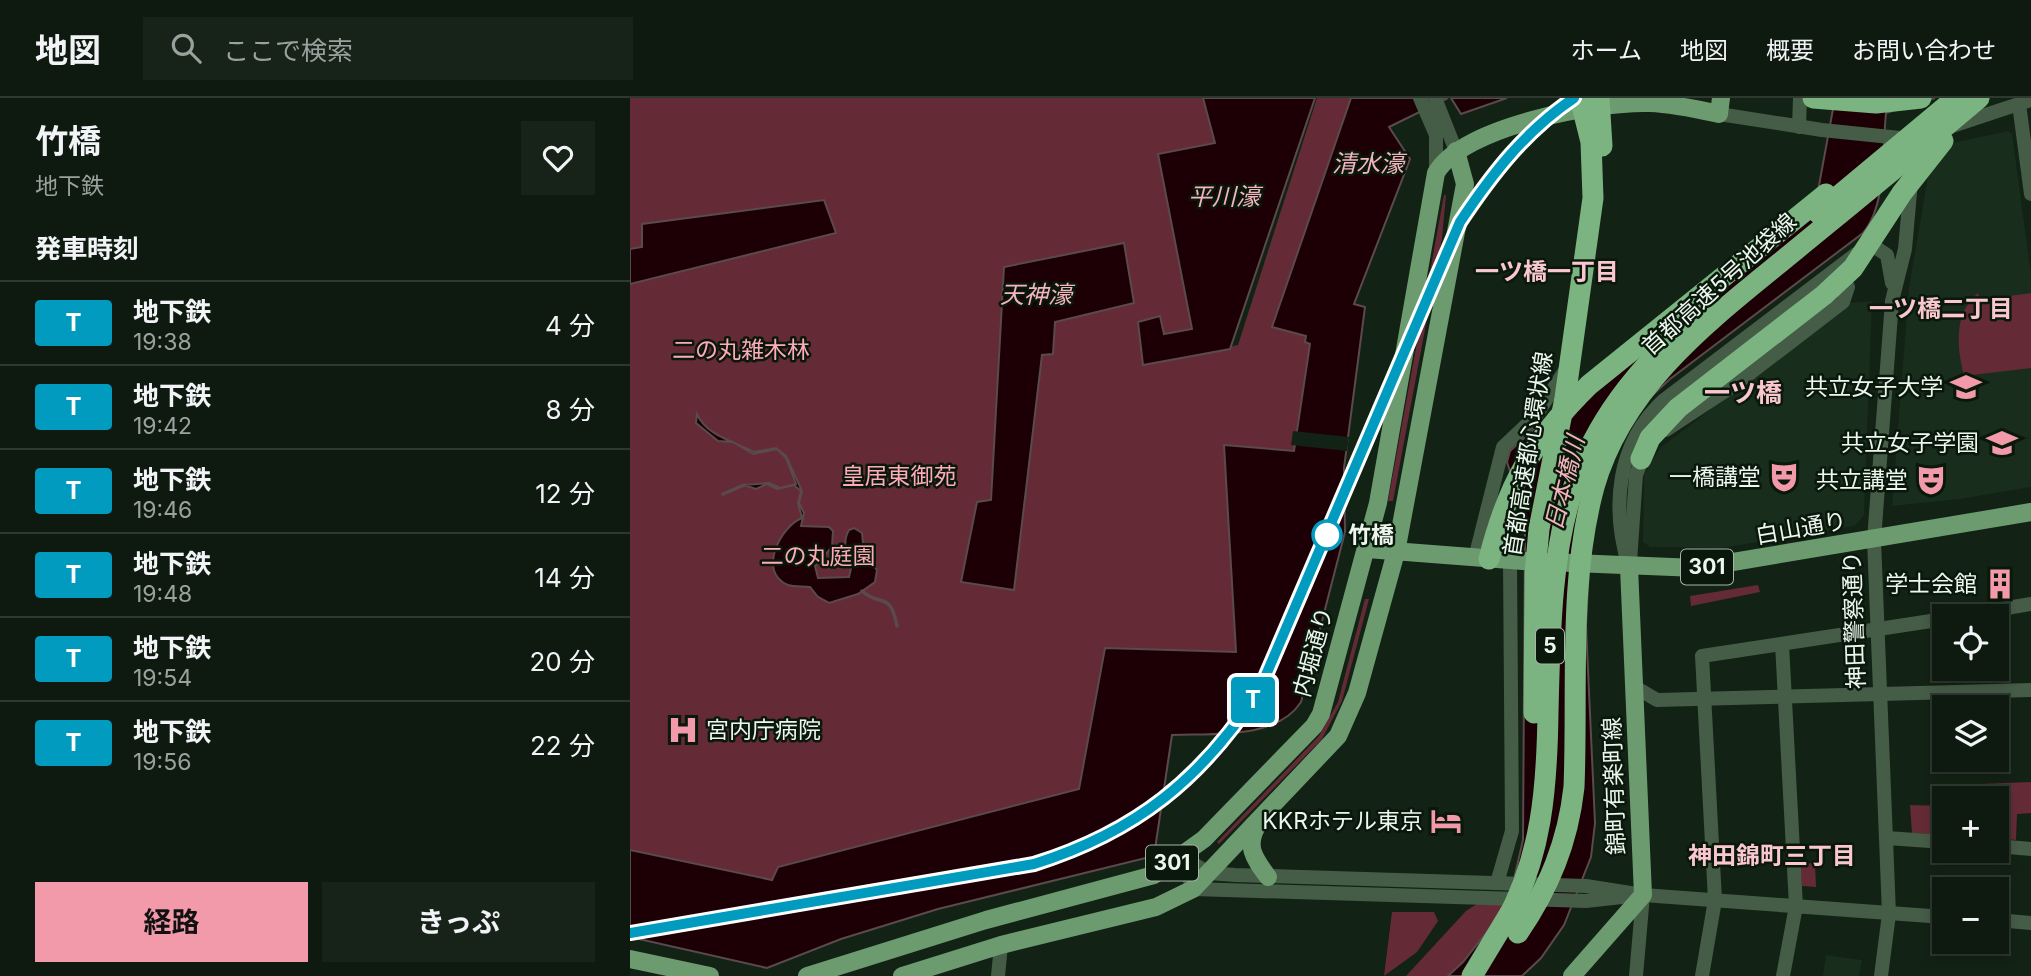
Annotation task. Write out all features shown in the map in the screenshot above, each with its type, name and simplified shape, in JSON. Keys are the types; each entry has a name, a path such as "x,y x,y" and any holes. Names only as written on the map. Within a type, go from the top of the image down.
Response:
{"highway":[{"path":"1813,98 1876,103 1922,98"},
{"path":"1641,459 1650,438 1665,419 1824,295 1853,268 1917,173 1980,98"},
{"name":"首都高速5号池袋線","path":"1512,928 1552,875 1569,820 1574,787 1583,548 1594,489 1616,431 1643,390 1699,332 1980,98"},
{"name":"首都高速都心環状線","path":"1489,976 1512,928 1545,875 1560,811 1566,452 1600,191 1587,100"},
{"name":"首都高速都心環状線","path":"1472,976 1512,928 1531,845 1537,550 1563,408 1593,198 1587,100"},
{"path":"1499,560 1497,532 1535,444 1557,416 1589,385 1775,233 1952,101"},
{"name":"首都高速5号池袋線","path":"1512,928 1540,831 1546,784 1551,600 1555,559 1568,499 1592,442 1632,380 1683,327 1952,101"}],"main road":[{"path":"1436,173 1455,151 1587,100 1720,106"},
{"path":"1396,552 1465,184 1455,151"},
{"name":"内堀通り","path":"807,976 986,920 1154,875 1182,857 1231,811 1321,714 1378,503 1436,173"},
{"name":"白山通り","path":"1367,549 1629,567 1720,566 2031,512"},
{"name":"301","path":"902,976 1001,945 1156,907 1193,889 1331,745 1349,715 1396,552"},
{"name":"錦町有楽町線","path":"1629,567 1643,895"},
{"name":"301","path":"1268,877 1256,860 1250,841 1272,806"},
{"path":"1572,976 1643,895"},
{"path":"630,959 710,976"}],"street":[{"path":"1420,98 1440,124 1455,151"},
{"path":"1435,98 1440,124 1436,173"},
{"path":"1799,127 1800,98"},
{"path":"1504,883 1512,831 1499,560 1503,447 1535,417 1565,372 1592,171 1587,100"},
{"path":"1720,106 1799,127 1912,139 2025,102 2031,194"},
{"name":"神田警察通り","path":"1881,976 1889,914 1874,540 1892,301 1905,250 1911,195 1912,139"},
{"path":"1629,567 1620,538 1621,477 1629,447 1644,421 1664,400 1892,225 1911,195"},
{"path":"1864,248 1875,247 1887,255 1892,272 1892,301"},
{"path":"1629,567 1634,540 1636,475 1641,459 1669,428 1736,384 1843,302 1848,292 1848,282 1839,272 1832,272"},
{"path":"2009,608 2031,604"},
{"path":"1702,976 1715,900 1702,656 1932,621"},
{"path":"1782,644 1796,906 1783,976"},
{"path":"1635,687 1657,700 2031,690"},
{"path":"1886,838 1932,841"},
{"path":"2009,847 2031,849"},
{"path":"1182,857 1209,873 1586,886 1643,895 1932,916"},
{"path":"1182,857 1193,889 1586,901 1643,895"},
{"path":"1636,976 1642,939 1643,895"},
{"path":"2009,921 2031,923"},
{"path":"998,976 1001,945"}],"shaded area":[{"name":"共立女子大学","path":"2008,131 2012,134 2031,274 2031,487 1960,499 1892,506 1909,287 1930,165 1952,143"},
{"path":"1872,301 1864,515 1860,520 1854,526 1722,548 1650,547 1643,542 1644,474 1660,448 1850,303"},
{"path":"1826,955 1862,960 1859,976 1823,976"}],"green space":[{"name":"皇居東御苑","path":"630,98 1203,98 1215,143 1158,154 1192,329 1163,334 1139,322 1144,365 1238,345 1317,98 1351,98 1273,327 1306,336 1310,343 1294,451 1224,445 1236,653 1105,649 1079,789 778,867 772,880 630,850"},
{"path":"1444,195 1442,238 1393,501 1388,501"},
{"path":"1978,293 1980,300 2031,293 2031,368 1964,376 1959,331 1964,311"},
{"path":"1758,585 1760,592 1691,606 1690,596"},
{"path":"1365,599 1369,599 1342,701 1322,739 1219,844 1217,842 1319,736 1338,702"},
{"path":"2031,782 2031,813 2017,814 2016,840 2009,839 2009,786 1956,785"},
{"path":"1910,805 1932,806 1932,834 1912,833"},
{"path":"1815,863 1816,887 1802,886 1800,864"},
{"path":"1486,898 1508,905 1463,962 1448,976 1406,976 1466,911"},
{"path":"1392,912 1434,912 1438,921 1417,952 1384,976"}],"water":[{"name":"平川濠","path":"1203,98 1315,98 1230,349 1143,365 1138,322 1160,316 1164,334 1192,329 1158,154 1215,143"},
{"path":"1351,98 1448,98 1389,127 1410,159 1354,304 1365,307 1344,468 1345,532 1301,702 1290,714 1260,729 1224,734 1172,735 1154,856 938,909 841,939 767,968 630,937 630,850 772,880 778,867 1079,789 1105,648 1236,652 1224,445 1294,451 1310,344 1305,342 1306,336 1272,327"},
{"name":"清水濠","path":"1451,98 1507,98 1461,114"},
{"name":"日本橋川","path":"1835,98 1935,98 1886,113 1880,192 1871,221 1863,233 1670,379 1631,415 1592,504 1586,626 1595,823 1591,857 1564,925 1541,958 1522,976 1448,976 1463,962 1508,905 1523,840 1525,534 1520,501 1507,462 1510,451 1632,340 1818,191"},
{"path":"824,200 836,233 630,284 630,249 642,247 642,224"},
{"name":"天神濠","path":"1124,243 1134,303 1055,322 1053,354 1042,355 1014,590 961,582 977,502 991,500 1004,267"},
{"path":"697,414 707,428 732,442 718,441 696,423"},
{"path":"736,444 754,452 776,448 786,456 802,491 799,503 804,513 801,526 829,527 833,531 832,547 815,566 818,578 849,577 852,564 845,543 849,530 854,528 862,533 864,553 877,570 875,582 858,594 829,603 818,597 810,587 788,585 779,579 773,560 780,539 794,522 802,518 798,503 801,491 794,485 777,489 767,484 756,489 744,485 769,483 780,488 796,484 786,458 777,449 753,454"}],"pier":[{"path":"1293,431 1349,437 1347,451 1291,445"}],"waterway":[{"path":"723,494 744,485"},
{"path":"862,591 888,604 897,626"}],"metro line":[{"name":"T","path":"630,933 1034,864 1095,842 1124,827 1181,786 1224,740 1260,689 1460,222 1505,158 1557,109 1574,98"}],"place":[{"name":"共立女子大学","path":"1966,387"},
{"name":"共立女子学園","path":"2002,443"},
{"name":"一橋講堂","path":"1784,477"},
{"name":"共立講堂","path":"1931,480"},
{"name":"竹橋","path":"1327,535"},
{"name":"学士会館","path":"2000,584"},
{"name":"宮内庁病院","path":"683,730"},
{"name":"KKRホテル東京","path":"1446,821"}],"district":[{"name":"一ツ橋一丁目","path":"1547,272"},
{"name":"一ツ橋二丁目","path":"1941,309"},
{"name":"一ツ橋","path":"1743,393"},
{"name":"神田錦町三丁目","path":"1772,856"}],"park label":[{"name":"二の丸雑木林","path":"741,350"},
{"name":"二の丸庭園","path":"818,556"}]}
